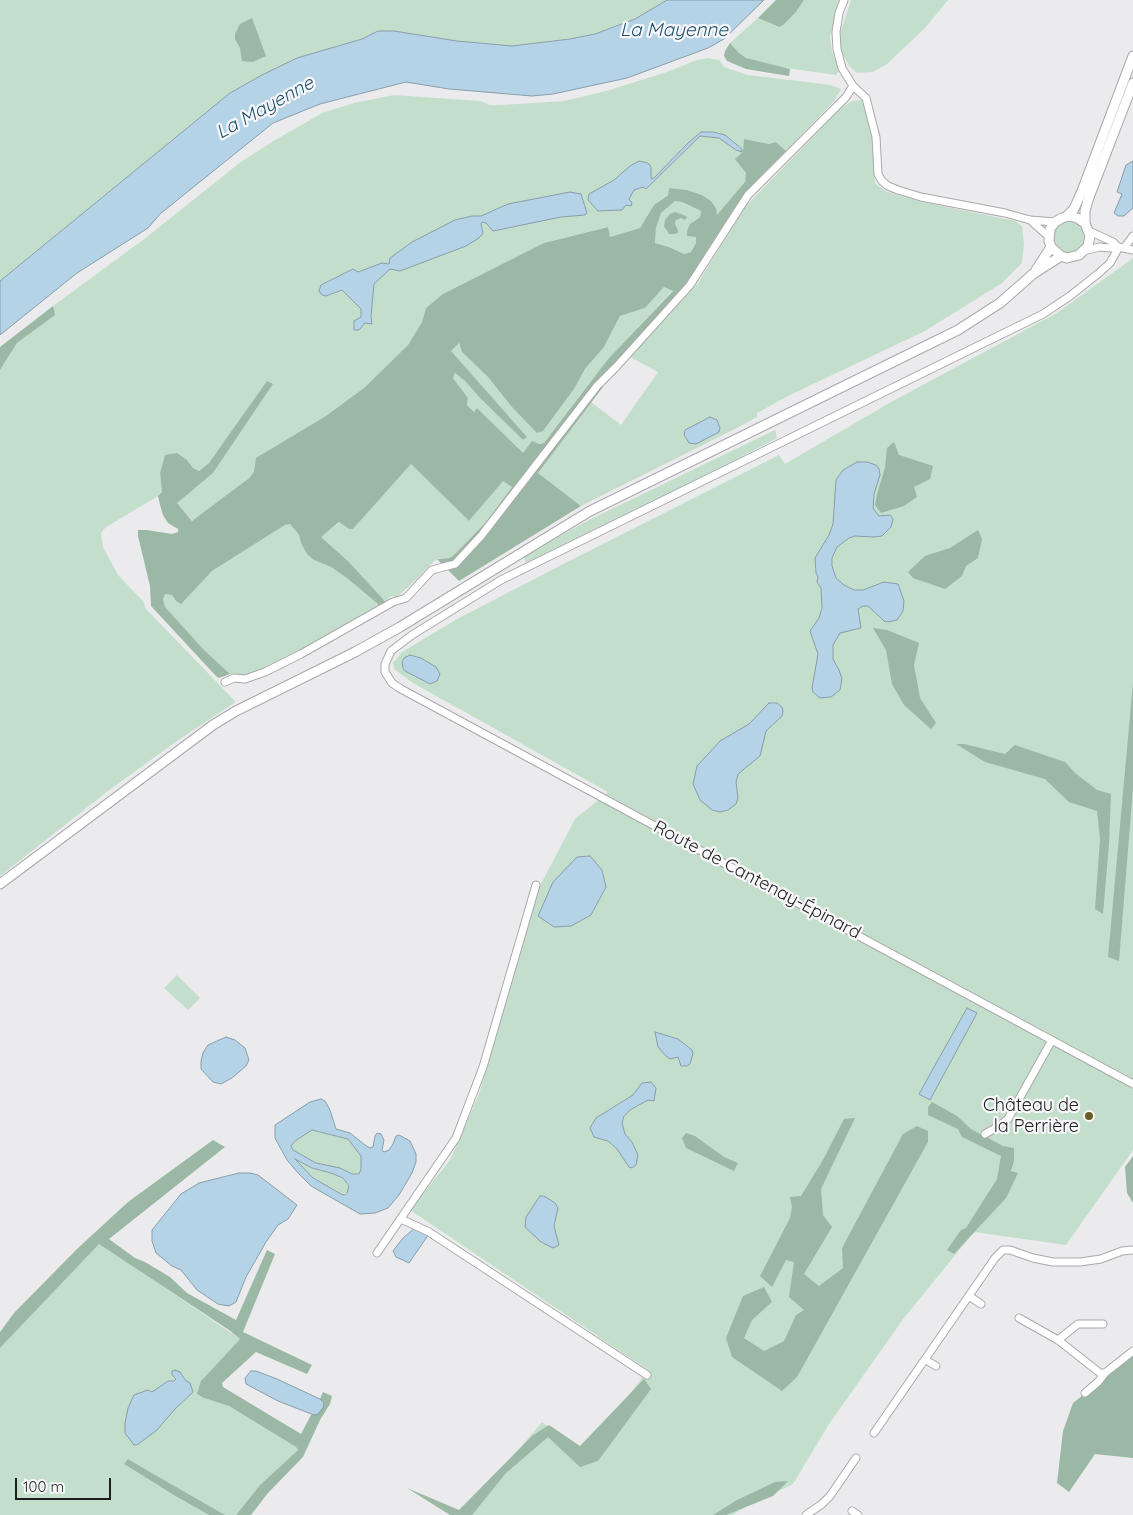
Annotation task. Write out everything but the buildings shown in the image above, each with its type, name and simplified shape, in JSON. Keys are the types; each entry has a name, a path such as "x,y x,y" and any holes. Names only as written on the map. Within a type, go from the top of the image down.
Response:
{"main road":[{"path":"1133,56 1077,204 1072,212 1055,222 1050,229 1051,247 1061,256 1074,258 1084,252 1090,240 1085,211 1133,83"},
{"path":"1067,216 1077,218 1087,227"},
{"path":"1034,274 1051,247"},
{"path":"0,884 138,780 228,716 355,652 400,627 590,511 958,330 1000,303 1034,274 1061,256"}],"street":[{"path":"844,0 839,13 836,32 837,49 842,68 853,86 866,98 876,137 878,174 882,181 888,186 921,197 1005,212 1030,220 1055,222"},
{"path":"225,682 234,678 245,679 265,672 301,654 393,602 406,598 432,570 455,564 481,536 596,386 617,366 690,285 748,195 846,97 853,86"},
{"path":"1030,220 1049,237"},
{"path":"1087,227 1120,247 1133,250"},
{"path":"1084,252 1099,247 1120,247 1133,236"},
{"name":"Route de Cantenay-Épinard","path":"1120,247 1099,274 1043,314 501,580 412,635 392,651 385,664 385,672 392,683 401,689 1133,1084"},
{"path":"377,1253 456,1138 483,1067 536,885"},
{"path":"985,1134 1008,1119 1052,1040"},
{"path":"401,1218 429,1232 647,1375"},
{"path":"874,1433 995,1258 1004,1250 1053,1262 1080,1262 1133,1250"},
{"path":"970,1296 981,1304"},
{"path":"1020,1318 1058,1340 1098,1372 1105,1373"},
{"path":"1058,1340 1078,1324 1103,1324"},
{"path":"1085,1393 1105,1373 1133,1351"},
{"path":"926,1360 936,1366"},
{"path":"806,1515 830,1496 856,1458"}],"green space":[{"path":"0,0 667,0 635,19 595,34 570,39 512,46 457,41 394,31 378,31 362,39 297,58 230,93 0,281"},
{"path":"776,0 804,0 796,12 779,27 758,18"},
{"path":"804,0 839,0 830,37 832,51 839,71 836,75 786,68 746,58 730,43 758,18 778,27 796,12"},
{"path":"851,0 948,0 925,28 887,64 873,72 857,73 850,67 839,48 840,34"},
{"path":"252,18 266,56 253,62 242,61 235,34 240,24"},
{"path":"730,43 746,58 790,69 789,76 746,69 727,61 724,56"},
{"path":"707,58 719,60 724,67 748,75 831,85 841,89 834,101 786,151 776,142 769,144 744,139 742,166 746,173 745,183 716,216 716,208 711,201 702,195 687,190 669,188 668,194 654,205 640,228 610,237 607,227 544,243 426,308 422,322 408,345 364,388 193,521 176,503 213,473 273,384 209,463 199,471 193,468 187,460 160,473 162,492 158,496 106,527 101,533 103,547 118,575 143,601 146,609 235,701 108,791 0,876 0,370 17,343 54,315 53,306 143,240 242,161 322,113 354,103 394,95 480,101 490,105 564,101 606,91"},
{"path":"861,100 865,106 872,133 875,183 885,191 922,202 1015,221 1022,226 1024,244 1022,263 1002,283 925,331 790,395 757,413 757,417 735,429 581,506 538,473 591,402 621,425 658,372 630,357 698,283 744,208 841,108 852,101"},
{"path":"744,139 769,144 776,142 786,151 737,204 680,293 599,382 603,387 538,473 581,506 459,581 437,559 450,558 456,553 486,522 512,487 503,481 469,521 411,464 353,529 349,529 339,522 321,537 349,562 382,598 385,602 378,608 378,604 347,578 331,567 314,560 307,554 299,535 290,524 285,525 212,571 181,604 172,595 165,594 163,599 165,607 204,650 230,674 219,678 151,606 150,586 138,530 172,534 178,532 178,529 168,523 163,515 158,496 162,492 160,473 165,455 177,453 199,471 209,463 267,381 273,384 213,473 177,503 192,521 249,478 254,472 256,458 326,416 364,388 408,345 422,322 426,308 443,294 544,243 608,227 610,237 640,228 654,205 668,195 669,188 687,190 702,195 711,201 716,208 717,215 745,182 746,173 735,159 743,152","holes":["675,201 682,202 701,211 700,217 690,224 687,231 687,236 696,237 696,243 691,252 684,254 655,243 656,228 661,213","664,287 673,291 608,359 544,443 539,444 532,441 523,453 477,408 474,412 467,405 468,398 453,378 455,373 465,381 523,440 527,437 451,351 459,343 462,352 488,377 511,406 537,433 543,431 574,389 585,369 604,347 620,316 645,308"]},
{"path":"675,201 682,202 701,211 700,217 693,221 690,236 696,237 696,243 691,252 684,254 655,243 656,228 661,213"},
{"path":"675,212 687,217 685,220 681,218 676,220 675,224 678,233 669,234 664,226 665,220 670,214"},
{"path":"1069,222 1075,223 1080,227 1084,232 1084,244 1080,249 1075,253 1069,254 1063,253 1058,249 1054,244 1053,238 1054,232 1058,227 1063,223"},
{"path":"1133,258 1133,1150 1066,1245 974,1232 904,1318 829,1424 793,1484 752,1502 733,1515 463,1515 542,1422 585,1453 648,1370 410,1210 450,1160 479,1094 531,903 575,819 608,792 413,683 394,669 393,663 402,652 457,619 575,558 779,455 785,464 891,402 1057,313"},
{"path":"664,287 673,290 608,359 544,443 523,454 478,409 474,412 467,405 468,398 453,378 455,373 465,381 523,440 527,437 450,351 459,343 462,352 488,377 511,406 543,431 574,389 585,369 604,347 620,316 645,308"},
{"path":"53,306 55,315 17,343 0,370 0,347"},
{"path":"775,430 777,438 676,491 526,563 524,558 527,554 589,520"},
{"path":"894,442 899,455 933,466 930,479 914,487 917,497 904,506 881,513 875,505 877,494 885,468 887,448"},
{"path":"411,464 469,521 503,480 512,487 486,522 456,553 450,558 439,558 434,561 397,597 391,596 385,602 349,562 320,537 340,522 349,529 353,529"},
{"path":"290,524 314,560 331,567 347,578 378,604 378,608 269,668 244,677 230,674 204,650 165,607 163,599 165,593 172,595 176,601 212,571 285,525"},
{"path":"978,530 982,539 978,558 966,566 962,576 945,589 913,578 908,572 925,556 950,548"},
{"path":"873,628 887,630 919,643 914,665 920,698 936,723 931,729 904,705 892,684 886,650"},
{"path":"1133,683 1133,788 1119,961 1108,957"},
{"path":"956,744 964,744 1005,754 1015,745 1065,762 1075,773 1097,790 1111,794 1103,914 1095,909 1100,839 1097,811 1069,802 1045,779 985,762"},
{"path":"177,975 200,998 188,1010 164,988"},
{"path":"932,1102 957,1116 971,1129 1003,1146 1014,1148 1014,1161 1011,1171 1018,1173 1006,1198 954,1254 947,1250 961,1230 966,1228 997,1179 1001,1156 962,1137 958,1129 928,1115 928,1107"},
{"path":"855,1118 821,1189 823,1215 832,1227 804,1274 819,1286 843,1268 842,1248 903,1134 917,1126 928,1131 928,1142 797,1377 782,1391 732,1357 726,1338 743,1296 764,1287 772,1302 752,1320 744,1338 764,1351 784,1341 796,1315 804,1310 789,1297 794,1262 786,1260 772,1287 760,1276 790,1218 792,1207 790,1197 801,1196 823,1160 844,1119"},
{"path":"312,1130 348,1139 361,1156 361,1170 359,1174 352,1174 316,1163 293,1150 291,1146 295,1141"},
{"path":"686,1133 695,1136 724,1157 738,1163 734,1171 686,1148 682,1138"},
{"path":"213,1140 225,1147 109,1239 135,1258 170,1277 187,1293 236,1320 267,1250 275,1254 243,1332 312,1365 307,1374 256,1352 222,1383 223,1387 301,1434 311,1415 314,1415 324,1403 320,1399 323,1392 332,1396 330,1404 320,1420 303,1457 268,1493 251,1515 236,1515 260,1485 298,1450 229,1406 197,1394 201,1381 240,1339 229,1330 99,1244 0,1348 0,1332 14,1313 77,1249 128,1202"},
{"path":"1133,1156 1133,1203 1127,1193 1125,1167"},
{"path":"296,1159 312,1168 343,1178 349,1187 347,1193 341,1194 313,1178 295,1161"},
{"path":"99,1243 240,1339 201,1381 204,1398 229,1406 298,1450 260,1485 236,1515 225,1515 128,1459 124,1464 209,1515 0,1515 0,1348"},
{"path":"1133,1356 1133,1458 1095,1454 1069,1492 1057,1483 1063,1431 1073,1403"},
{"path":"644,1379 651,1389 598,1461 580,1467 548,1437 506,1473 472,1515 450,1515 407,1488 459,1510 532,1436 549,1425 580,1446"},
{"path":"128,1459 225,1515 209,1515 177,1497 124,1464"},
{"path":"788,1481 773,1496 726,1515 713,1515 737,1500 775,1482"}],"water":[{"name":"La Mayenne","path":"667,0 764,0 724,39 708,48 627,78 553,94 532,96 449,89 406,82 320,104 273,123 160,214 148,228 77,273 0,335 0,281 230,93 262,75 297,58 362,39 378,31 394,31 457,41 512,46 595,34 635,19"},
{"path":"701,132 725,135 742,149 742,152 719,138 700,136 646,189 643,187 634,190 629,199 632,203 631,206 626,205 622,210 598,211 588,200 589,194 614,180 639,161 648,163 651,167 652,179"},
{"path":"1133,161 1133,208 1124,216 1118,216 1114,213 1122,194 1117,192 1126,165"},
{"path":"570,192 581,194 587,213 585,215 561,217 493,231 486,223 482,222 483,233 479,238 466,246 400,271 390,269 374,284 372,324 365,323 359,330 354,330 354,321 361,317 361,309 342,290 326,296 322,295 319,291 321,285 353,269 358,272 382,263 389,264 390,258 412,242 455,220 481,216 508,204"},
{"path":"710,417 717,420 720,428 719,432 696,444 689,443 684,435 685,430"},
{"path":"857,462 867,462 876,465 879,469 880,475 874,494 873,508 879,516 890,515 893,519 891,527 882,536 855,536 837,547 832,558 832,566 836,578 854,590 863,590 884,582 898,584 904,601 903,611 897,620 888,622 884,621 868,606 858,609 861,628 840,633 833,645 833,659 842,679 840,690 831,697 820,698 813,692 812,688 818,654 810,631 819,618 822,608 821,588 817,582 815,558 829,535 833,524 836,480 843,470"},
{"path":"410,655 421,658 436,667 440,674 437,681 430,684 405,671 402,662 404,658"},
{"path":"769,703 777,703 782,707 782,716 766,731 760,756 738,774 736,782 738,798 736,804 728,810 720,812 712,810 700,800 693,784 697,766 720,741 749,724"},
{"path":"590,856 602,870 606,887 591,915 571,926 554,927 538,916 553,882 577,857"},
{"path":"967,1008 977,1013 930,1100 919,1094"},
{"path":"655,1032 678,1039 692,1050 690,1064 681,1066 678,1057 670,1059 666,1056 658,1047"},
{"path":"226,1037 235,1040 245,1048 249,1060 246,1066 232,1078 221,1084 213,1082 201,1069 201,1061 208,1045"},
{"path":"651,1082 656,1088 654,1101 648,1100 630,1110 624,1116 622,1123 625,1134 632,1142 638,1155 636,1165 632,1168 629,1167 617,1149 608,1141 594,1137 590,1128 596,1118 633,1095 642,1083"},
{"path":"321,1099 325,1101 336,1129 350,1133 370,1148 373,1147 377,1133 381,1134 384,1140 382,1150 384,1152 389,1150 396,1136 399,1135 410,1141 416,1154 416,1162 399,1195 388,1208 375,1213 360,1214 311,1186 287,1160 275,1138 275,1125 310,1102","holes":["312,1130 348,1139 361,1156 359,1174 352,1174 340,1168 316,1163 293,1150 291,1146 295,1141","295,1159 312,1168 343,1178 349,1186 347,1193 345,1195 341,1194 313,1178"]},
{"path":"239,1173 258,1175 297,1205 288,1219 278,1225 266,1242 246,1277 236,1302 229,1306 218,1304 197,1290 181,1270 172,1266 156,1253 152,1241 152,1230 181,1194 199,1183"},
{"path":"540,1196 544,1196 555,1203 558,1208 554,1226 559,1245 553,1248 541,1242 525,1227 526,1217"},
{"path":"415,1228 429,1234 409,1263 396,1257 393,1251 403,1238"},
{"path":"172,1371 180,1372 186,1381 190,1383 193,1392 157,1430 137,1445 134,1445 125,1433 125,1423 128,1408 134,1395 148,1390 152,1392 168,1381 174,1381 176,1379 172,1375"},
{"path":"251,1371 277,1379 320,1399 324,1403 323,1408 318,1414 314,1415 278,1401 246,1384 245,1378"}],"place":[{"name":"Château de la Perrière","path":"1089,1116"}]}
